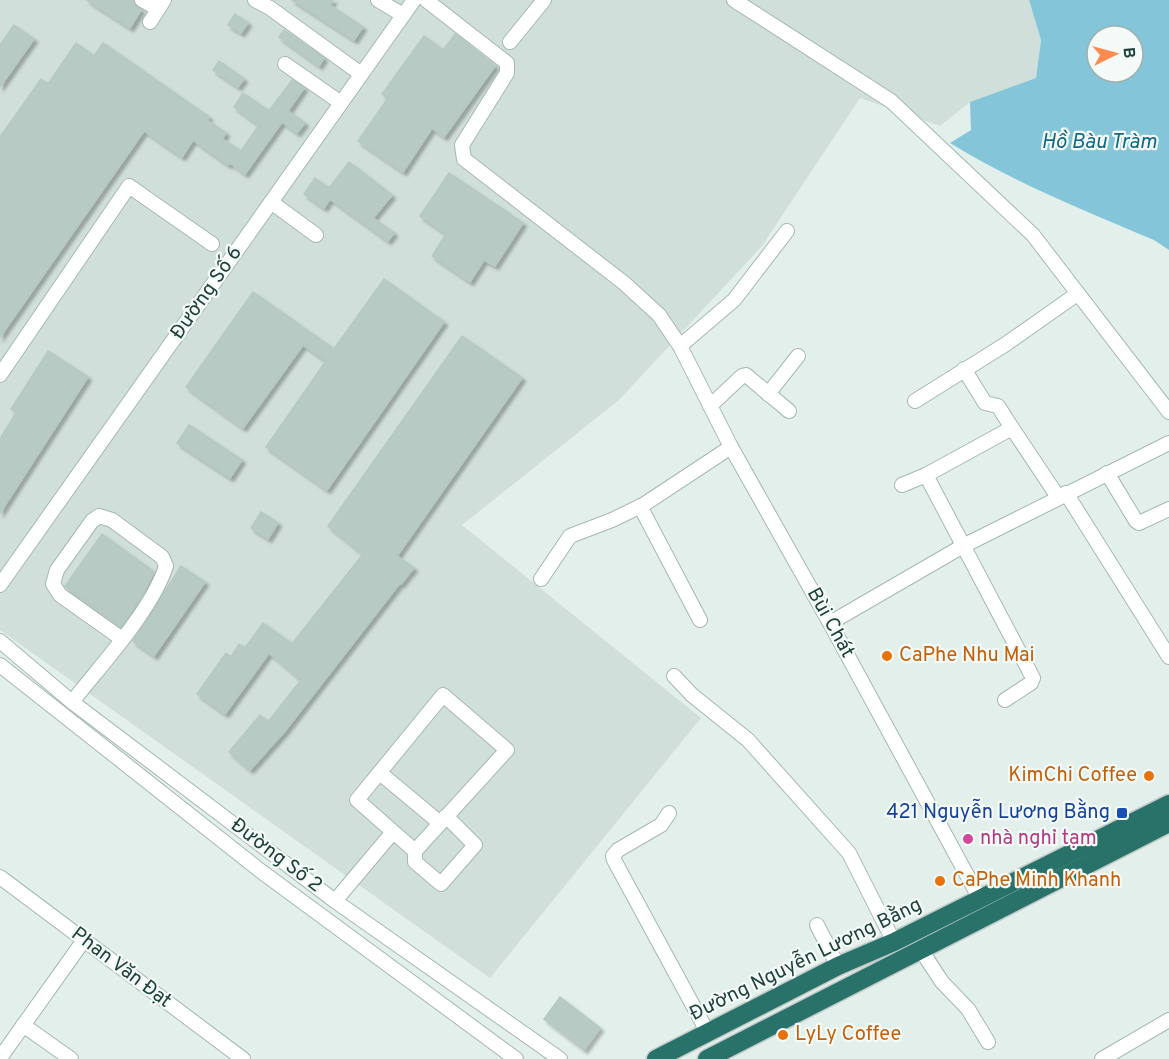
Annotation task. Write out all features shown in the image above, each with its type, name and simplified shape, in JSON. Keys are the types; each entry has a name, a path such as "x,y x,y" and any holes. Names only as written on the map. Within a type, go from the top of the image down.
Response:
{"highway":[{"name":"Đường Nguyễn Lương Bằng","path":"656,1059 837,966 894,942 1169,804"},
{"name":"Đường Nguyễn Lương Bằng","path":"707,1059 1169,823"}],"street":[{"path":"142,0 161,5 150,22"},
{"path":"255,0 270,8 361,74"},
{"path":"378,0 403,15"},
{"name":"Đường Số 6","path":"0,585 414,0"},
{"name":"Bùi Chát","path":"426,0 504,59 508,68 462,145 464,159 640,296 659,315 680,346 731,447 980,899"},
{"path":"510,42 544,0"},
{"path":"734,0 891,101 1033,236 1169,412"},
{"path":"285,64 341,103"},
{"path":"0,375 129,186 212,244"},
{"path":"271,202 316,235"},
{"path":"680,346 734,300 787,231"},
{"path":"915,400 1006,344 1077,294"},
{"path":"768,394 798,356"},
{"path":"964,369 980,398 985,403 995,404 1001,408 1012,428 1062,495 1169,657"},
{"path":"710,406 744,375 789,411"},
{"path":"902,485 926,475 1012,428"},
{"path":"830,623 963,546 1169,443"},
{"path":"541,579 570,536 640,506 731,447"},
{"path":"1107,473 1139,523 1169,509"},
{"path":"926,475 1033,678 1031,683 1005,700"},
{"path":"640,506 700,620"},
{"path":"72,702 122,639 160,584 166,566 162,557 112,520 99,516 92,521 57,570 53,585 60,595 122,639"},
{"name":"Đường Số 2","path":"0,641 72,702 335,902 560,1059"},
{"name":"Đường Số 2","path":"0,665 268,877 516,1059"},
{"path":"674,676 692,695 747,740 849,853 894,942"},
{"path":"380,774 443,819 475,845 441,884 415,862 415,851 443,819 507,750 443,695 357,800 415,851"},
{"path":"669,813 661,825 618,850 613,856 708,1033"},
{"path":"335,902 393,832"},
{"path":"268,877 282,861"},
{"name":"Phan Văn Đạt","path":"2,884 84,940 243,1059"},
{"path":"817,925 837,966"},
{"path":"0,1058 84,940"},
{"path":"921,950 942,982 968,1009 988,1042"},
{"path":"1102,1059 1168,1022"},
{"path":"23,1025 71,1059"}],"shaded area":[{"path":"0,0 1029,0 1041,40 1036,78 970,102 940,126 860,98 762,246 619,400 462,525 701,718 490,978 0,630"}],"water":[{"name":"Hồ Bàu Tràm","path":"1029,0 1169,0 1169,250 1154,240 1025,183 950,143 971,130 970,102 1036,78 1041,40"}],"building":[{"path":"87,0 133,0 141,10 130,28"},
{"path":"292,0 333,0 330,5 363,27 354,40"},
{"path":"235,14 248,23 241,33 228,25"},
{"path":"14,25 34,39 0,87 0,45"},
{"path":"284,30 324,58 319,66 279,37"},
{"path":"455,34 495,66 444,137 432,128 403,172 358,141 388,98 382,94 424,36 443,50"},
{"path":"76,43 94,56 103,43 209,117 207,120 226,133 222,139 241,151 259,125 234,107 243,93 269,111 292,80 304,88 288,111 305,123 297,133 282,122 245,174 193,140 182,157 144,131 0,337 0,137 41,79 48,84"},
{"path":"219,61 244,79 238,87 213,70"},
{"path":"349,162 392,195 373,218 394,233 388,241 330,199 324,208 304,194 315,178 329,188"},
{"path":"449,173 523,223 495,266 484,260 470,282 432,256 446,234 420,216"},
{"path":"384,279 444,322 327,490 266,447 326,361 303,345 243,428 186,387 253,292 334,349"},
{"path":"462,336 522,378 397,556 414,568 285,731 250,770 229,752 260,715 268,722 301,680 269,653 225,714 197,694 226,653 231,657 239,644 245,648 263,623 292,644 363,554 328,526"},
{"path":"48,351 88,377 0,513 0,439 16,413 11,409"},
{"path":"189,425 242,460 230,478 177,443"},
{"path":"261,512 278,523 268,539 251,528"},
{"path":"102,534 154,572 142,596 121,627 65,586"},
{"path":"181,566 205,582 154,656 133,641"},
{"path":"560,997 600,1028 584,1050 544,1019"}],"place":[{"name":"CaPhe Nhu Mai","path":"887,656"},
{"name":"KimChi Coffee","path":"1149,776"},
{"name":"421 Nguyễn Lương Bằng","path":"1122,813"},
{"name":"nhà nghỉ tạm","path":"968,839"},
{"name":"CaPhe Minh Khanh","path":"940,881"},
{"name":"LyLy Coffee","path":"783,1035"}]}
